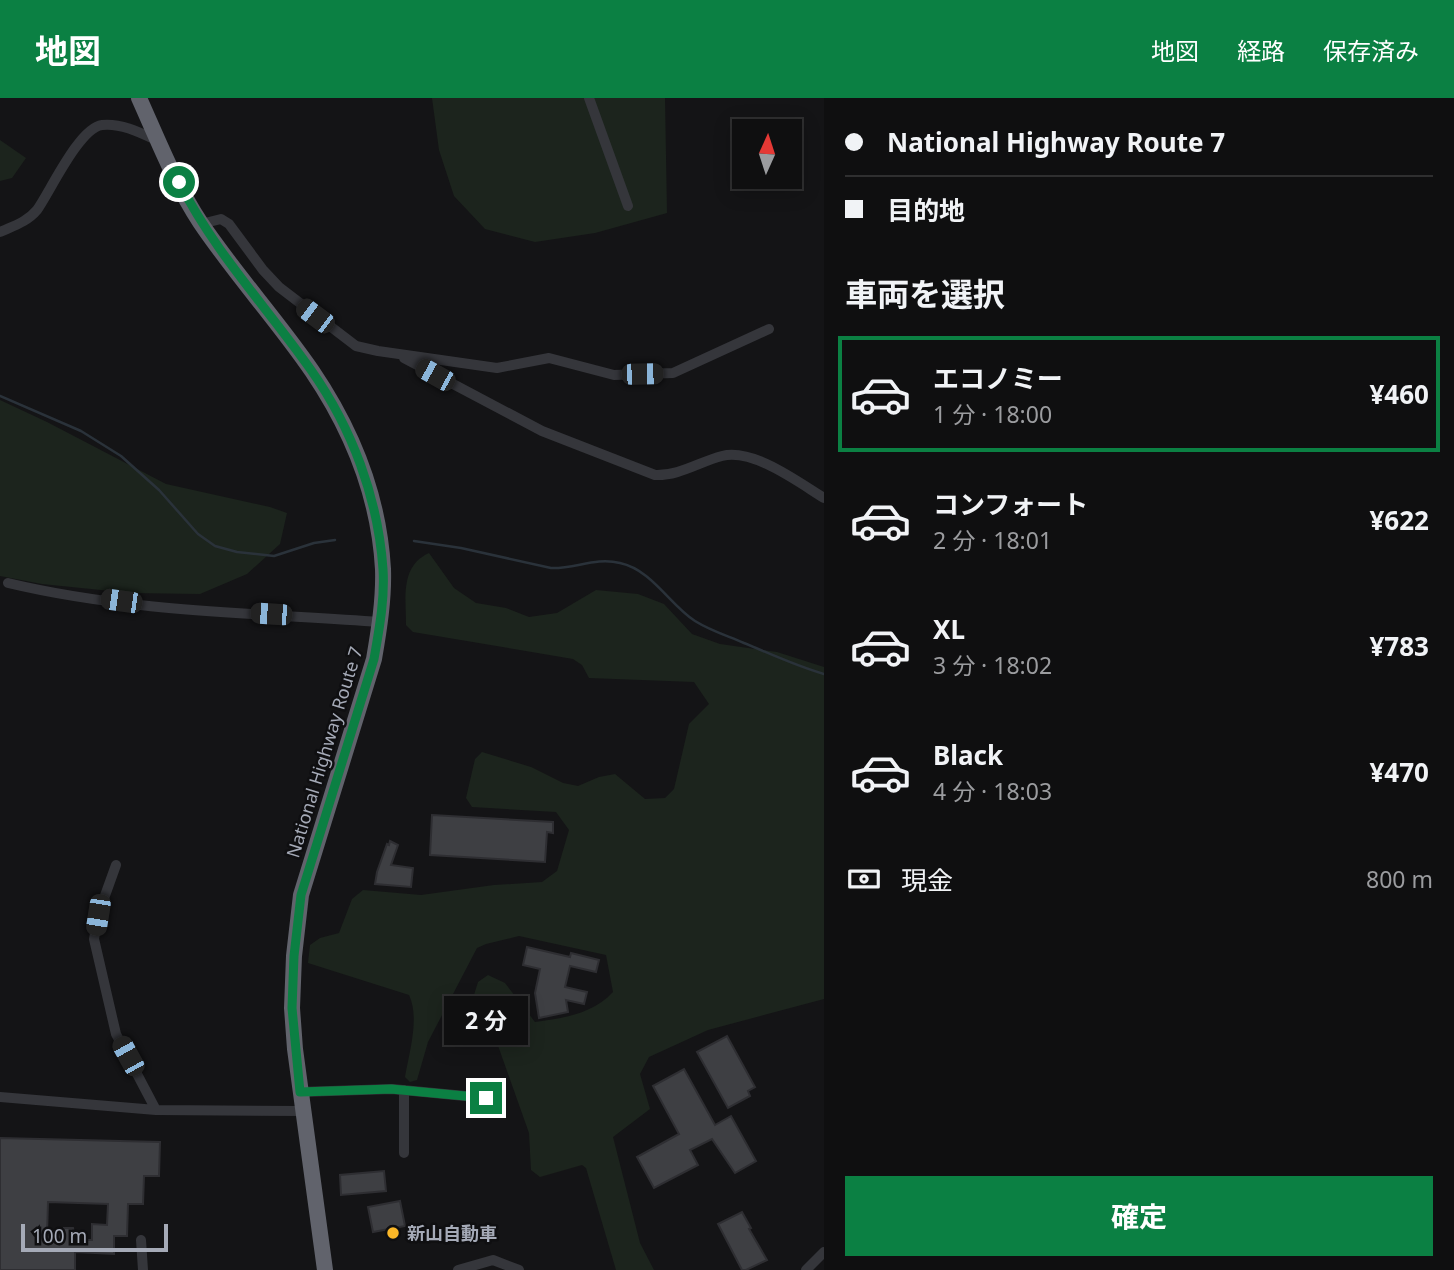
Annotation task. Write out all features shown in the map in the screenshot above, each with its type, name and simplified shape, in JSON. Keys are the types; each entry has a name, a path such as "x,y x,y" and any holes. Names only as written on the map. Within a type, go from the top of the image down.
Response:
{"highway":[{"name":"National Highway Route 7","path":"139,98 201,224 312,371 351,440 368,485 377,523 383,570 380,622 374,659 301,895 294,956 292,1008 300,1092 325,1270"}],"street":[{"path":"589,98 628,206"},
{"path":"0,232 23,222 36,211 78,145 94,127 103,125 129,128 158,141"},
{"path":"201,224 221,219 229,223 263,270 304,308 356,346 396,354 497,368 549,358 614,375 673,373 769,329"},
{"path":"396,354 542,431 655,475 667,476 723,456 740,454 769,466 824,498"},
{"path":"8,583 47,592 162,607 380,622"},
{"path":"116,865 98,915 94,939 116,1034 156,1110"},
{"path":"300,1092 404,1090 486,1098"},
{"path":"404,1090 404,1153"},
{"path":"0,1097 156,1110 302,1111"},
{"path":"141,1240 143,1270"},
{"path":"806,1270 824,1252"},
{"path":"458,1270 493,1261 519,1270"}],"shaded area":[{"path":"432,98 665,98 667,213 595,233 535,242 485,229 454,196 439,150"},
{"path":"0,140 26,158 12,178 0,181"},
{"path":"0,400 166,484 287,513 280,544 247,574 200,594 130,593 42,584 0,576"},
{"path":"429,553 454,588 476,603 506,608 529,617 557,613 596,590 638,594 664,604 692,634 720,644 777,652 824,667 824,999 708,1030 649,1057 640,1074 650,1109 613,1137 640,1243 654,1270 616,1270 586,1168 582,1165 540,1177 531,1170 529,1133 496,1040 472,1035 464,1027 478,982 488,975 505,983 535,1022 567,1017 587,1010 613,992 606,955 519,936 477,948 428,1042 417,1080 410,1082 405,1077 414,1025 409,995 308,963 310,945 320,938 339,933 352,899 363,890 421,895 494,885 542,882 557,871 569,830 556,812 472,807 466,798 475,759 482,752 531,767 563,783 578,786 615,774 645,799 665,798 674,789 689,724 709,704 694,682 589,678 582,665 573,659 413,632 406,625 409,574 413,566"}],"building":[{"path":"432,815 553,822 553,833 547,832 545,862 430,855"},
{"path":"390,841 398,845 391,865 413,868 411,887 375,884"},
{"path":"527,947 570,957 571,953 599,960 596,972 570,966 565,987 587,992 584,1004 566,1000 568,1012 539,1018 535,993 540,969 523,965"},
{"path":"727,1036 755,1087 748,1091 750,1096 728,1108 697,1052"},
{"path":"684,1069 715,1125 731,1116 756,1161 735,1173 712,1139 690,1150 698,1165 654,1188 637,1157 679,1134 653,1086"},
{"path":"0,1138 160,1142 159,1176 144,1176 143,1204 128,1204 127,1236 114,1236 114,1254 75,1252 75,1270 0,1270","holes":["48,1202 108,1204 107,1225 92,1224 92,1240 75,1240 73,1228 64,1228 64,1235 47,1235"]},
{"path":"384,1171 386,1191 341,1195 340,1175"},
{"path":"400,1201 405,1226 373,1232 368,1207"},
{"path":"742,1212 767,1260 746,1270 742,1270 718,1224"}],"waterway":[{"path":"0,396 81,431 121,456 159,490 198,534 215,546 237,552 274,556 314,543 335,540"},
{"path":"414,541 461,548 551,568 602,561 620,563 642,573 701,625 824,674"}],"place":[{"name":"新山自動車","path":"393,1233"}],"route":[{"path":"179,182 201,224 312,371 335,408 351,440 368,485 377,523 383,570 380,622 374,659 301,895 294,956 292,1008 300,1092 391,1089 486,1098"}]}
